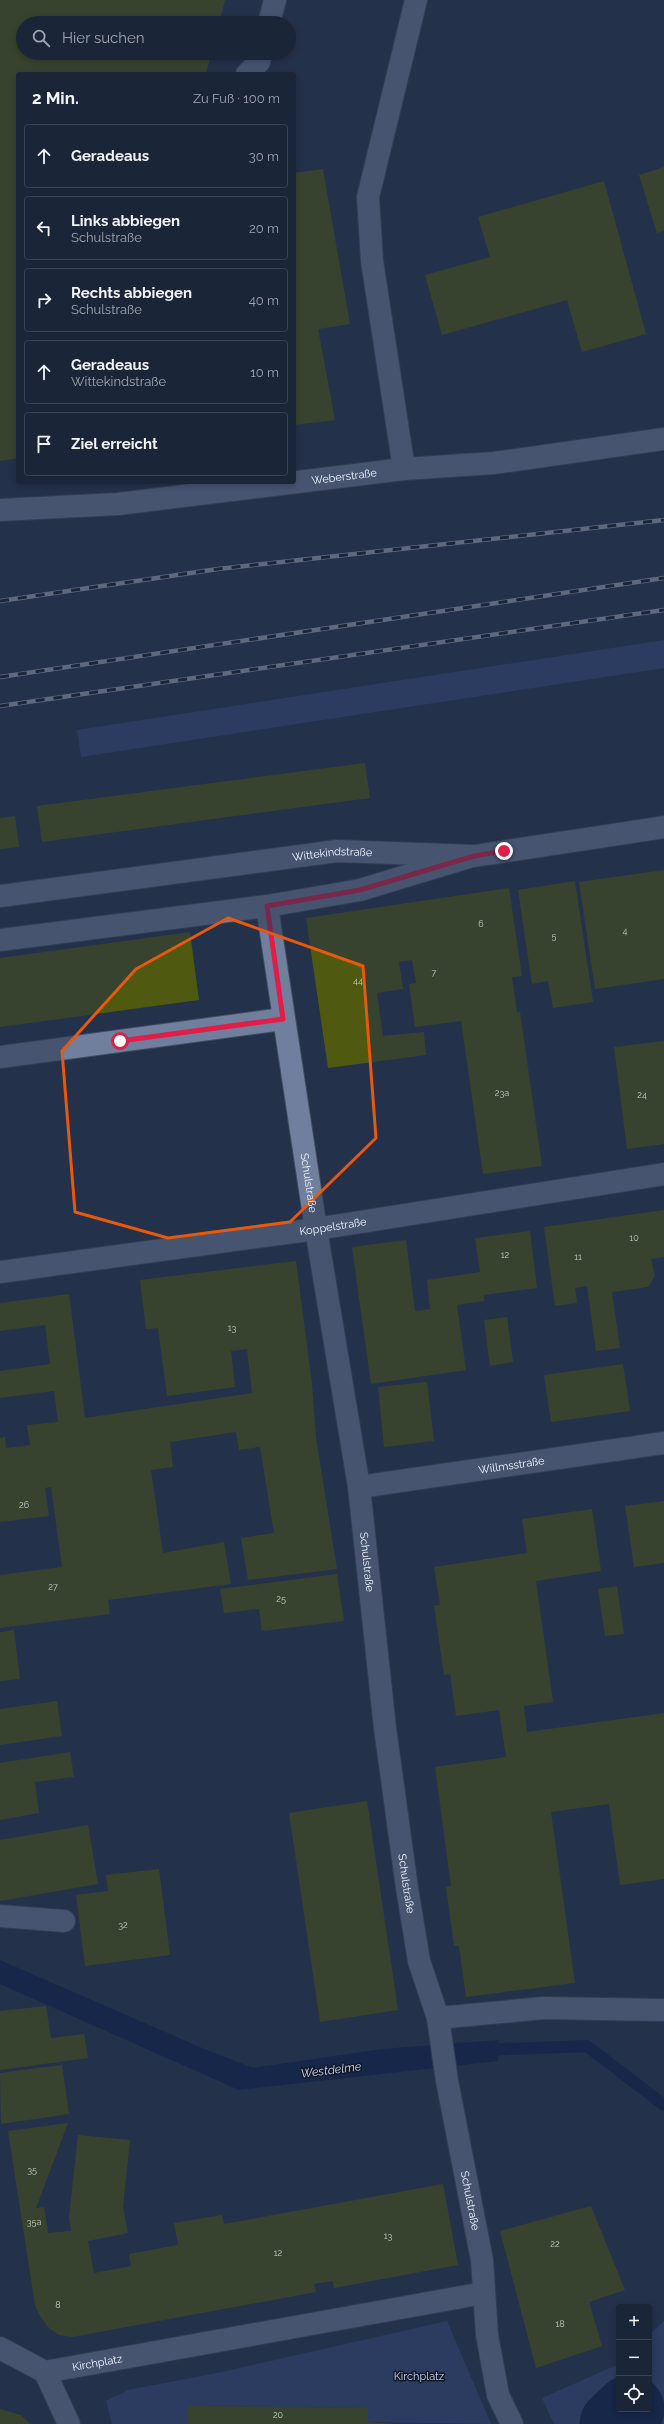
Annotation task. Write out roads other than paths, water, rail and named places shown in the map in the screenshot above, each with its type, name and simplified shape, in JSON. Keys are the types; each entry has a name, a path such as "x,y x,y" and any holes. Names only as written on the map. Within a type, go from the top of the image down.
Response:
{"street":[{"path":"271,16 275,0"},
{"path":"404,469 372,261 368,197 416,0"},
{"path":"249,72 259,60"},
{"name":"Weberstraße","path":"296,482 404,469 494,463 664,440"},
{"name":"Weberstraße","path":"0,510 118,504 281,484"},
{"name":"Wittekindstraße","path":"0,896 337,851 474,856 664,827"},
{"path":"0,940 267,906 360,890 474,856"},
{"name":"Schulstraße","path":"267,906 316,1229 359,1487 385,1728 407,1888 419,1961 438,2018 447,2082 482,2260 487,2335 498,2395 512,2424"},
{"path":"0,1057 283,1019"},
{"name":"Koppelstraße","path":"0,1272 316,1229 664,1174"},
{"name":"Willmsstraße","path":"359,1487 664,1443"},
{"path":"0,1916 64,1921"},
{"path":"438,2018 544,2008 664,2010"},
{"name":"Kirchplatz","path":"45,2372 484,2293"},
{"path":"0,2348 45,2372 69,2424"}],"water":[{"path":"0,1960 202,2048 253,2068 382,2049 499,2040 498,2061 239,2090 0,1984"}],"waterway":[{"name":"Westdelme","path":"483,2050 587,2046 664,2105"},
{"path":"614,2424 627,2412"}],"railway":[{"path":"0,601 218,569 664,520"},
{"path":"0,677 664,578"},
{"path":"0,706 664,610"}]}
